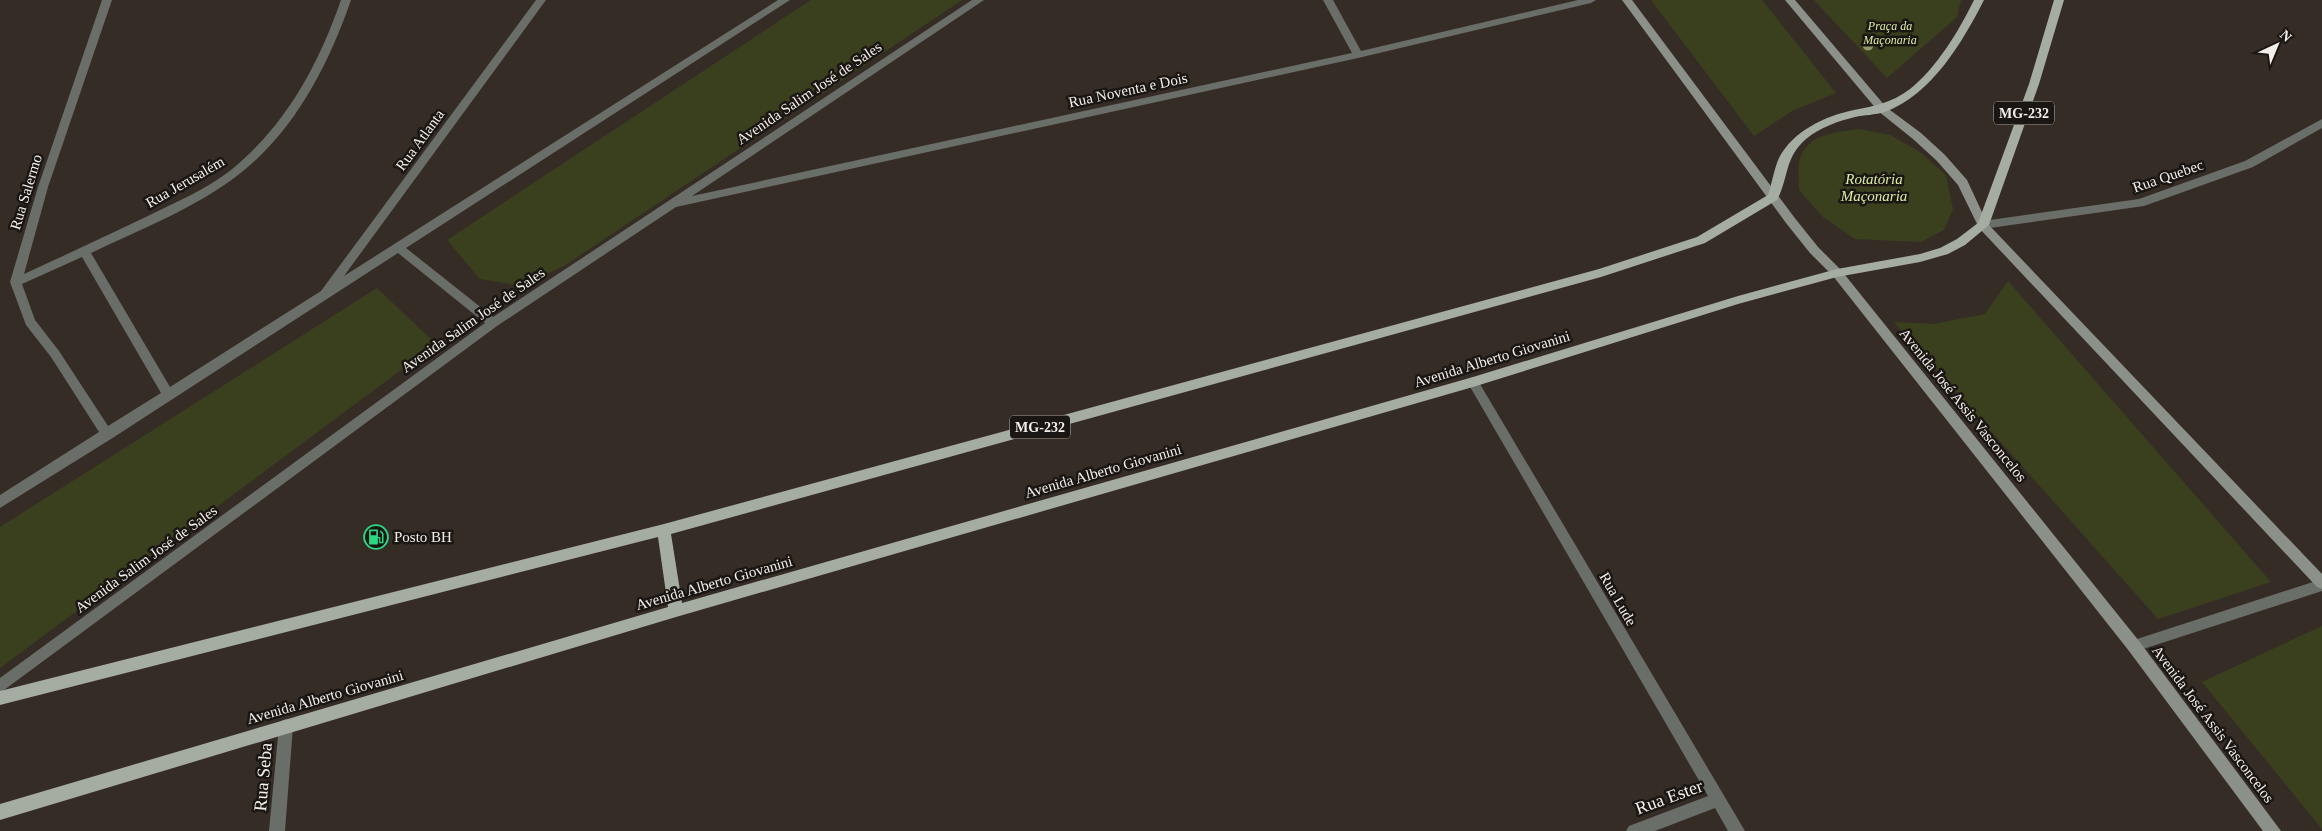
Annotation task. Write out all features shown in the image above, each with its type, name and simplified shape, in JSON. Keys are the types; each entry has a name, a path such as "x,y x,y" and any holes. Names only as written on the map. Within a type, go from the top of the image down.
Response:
{"main road":[{"path":"1773,196 1784,159 1802,137 1819,126 1852,114 1882,109 1914,91 1941,62 1965,28 1979,0"},
{"name":"MG-232","path":"1983,225 2034,84 2059,0"},
{"name":"MG-232","path":"0,698 664,530 1601,273 1701,240 1737,220 1773,196"},
{"name":"Avenida Alberto Giovanini","path":"0,812 676,611 1473,382 1738,300 1837,273 1920,258 1944,251 1961,242 1983,225"},
{"path":"664,530 676,611"}],"street":[{"name":"Rua Salermo","path":"16,282 44,186 107,0"},
{"name":"Rua Jerusalém","path":"16,282 85,252 178,206 234,174 278,131 318,72 338,25 346,0"},
{"name":"Rua Atlanta","path":"323,297 541,0"},
{"path":"0,502 785,0"},
{"name":"Avenida Salim José de Sales","path":"0,686 493,323 979,0"},
{"path":"1328,0 1358,54"},
{"name":"Rua Noventa e Dois","path":"670,205 1358,54 1591,0"},
{"name":"Avenida José Assis Vasconcelos","path":"1626,0 1814,250 1837,273 2134,646 2273,831"},
{"path":"1790,0 1882,109 1917,136 1941,158 1963,183 1983,225 2322,584 2134,646"},
{"name":"Rua Quebec","path":"1983,225 2140,203 2250,164 2322,123"},
{"path":"399,248 493,323"},
{"path":"85,252 168,394"},
{"path":"16,282 30,322 54,354 107,435"},
{"name":"Rua Lude","path":"1473,382 1737,831"},
{"name":"Rua Seba","path":"277,831 286,726"},
{"name":"Rua Ester","path":"1634,831 1718,800"}],"green space":[{"path":"811,0 962,0 564,266 521,286 480,279 447,240"},
{"path":"1651,0 1762,0 1836,93 1792,111 1754,136"},
{"name":"Praça da Maçonaria","path":"1814,0 1961,0 1957,17 1887,78"},
{"name":"Rotatória Maçonaria","path":"1859,129 1890,135 1920,152 1946,175 1953,209 1944,230 1921,242 1855,239 1823,217 1799,190 1799,163 1802,153 1807,146 1814,140 1831,133"},
{"path":"2008,281 2271,582 2158,619 1894,322 1934,324 1985,314"},
{"path":"377,288 436,344 0,668 0,527"},
{"path":"2322,626 2322,829 2202,682"}],"place":[{"name":"Posto BH","path":"376,537"}]}
